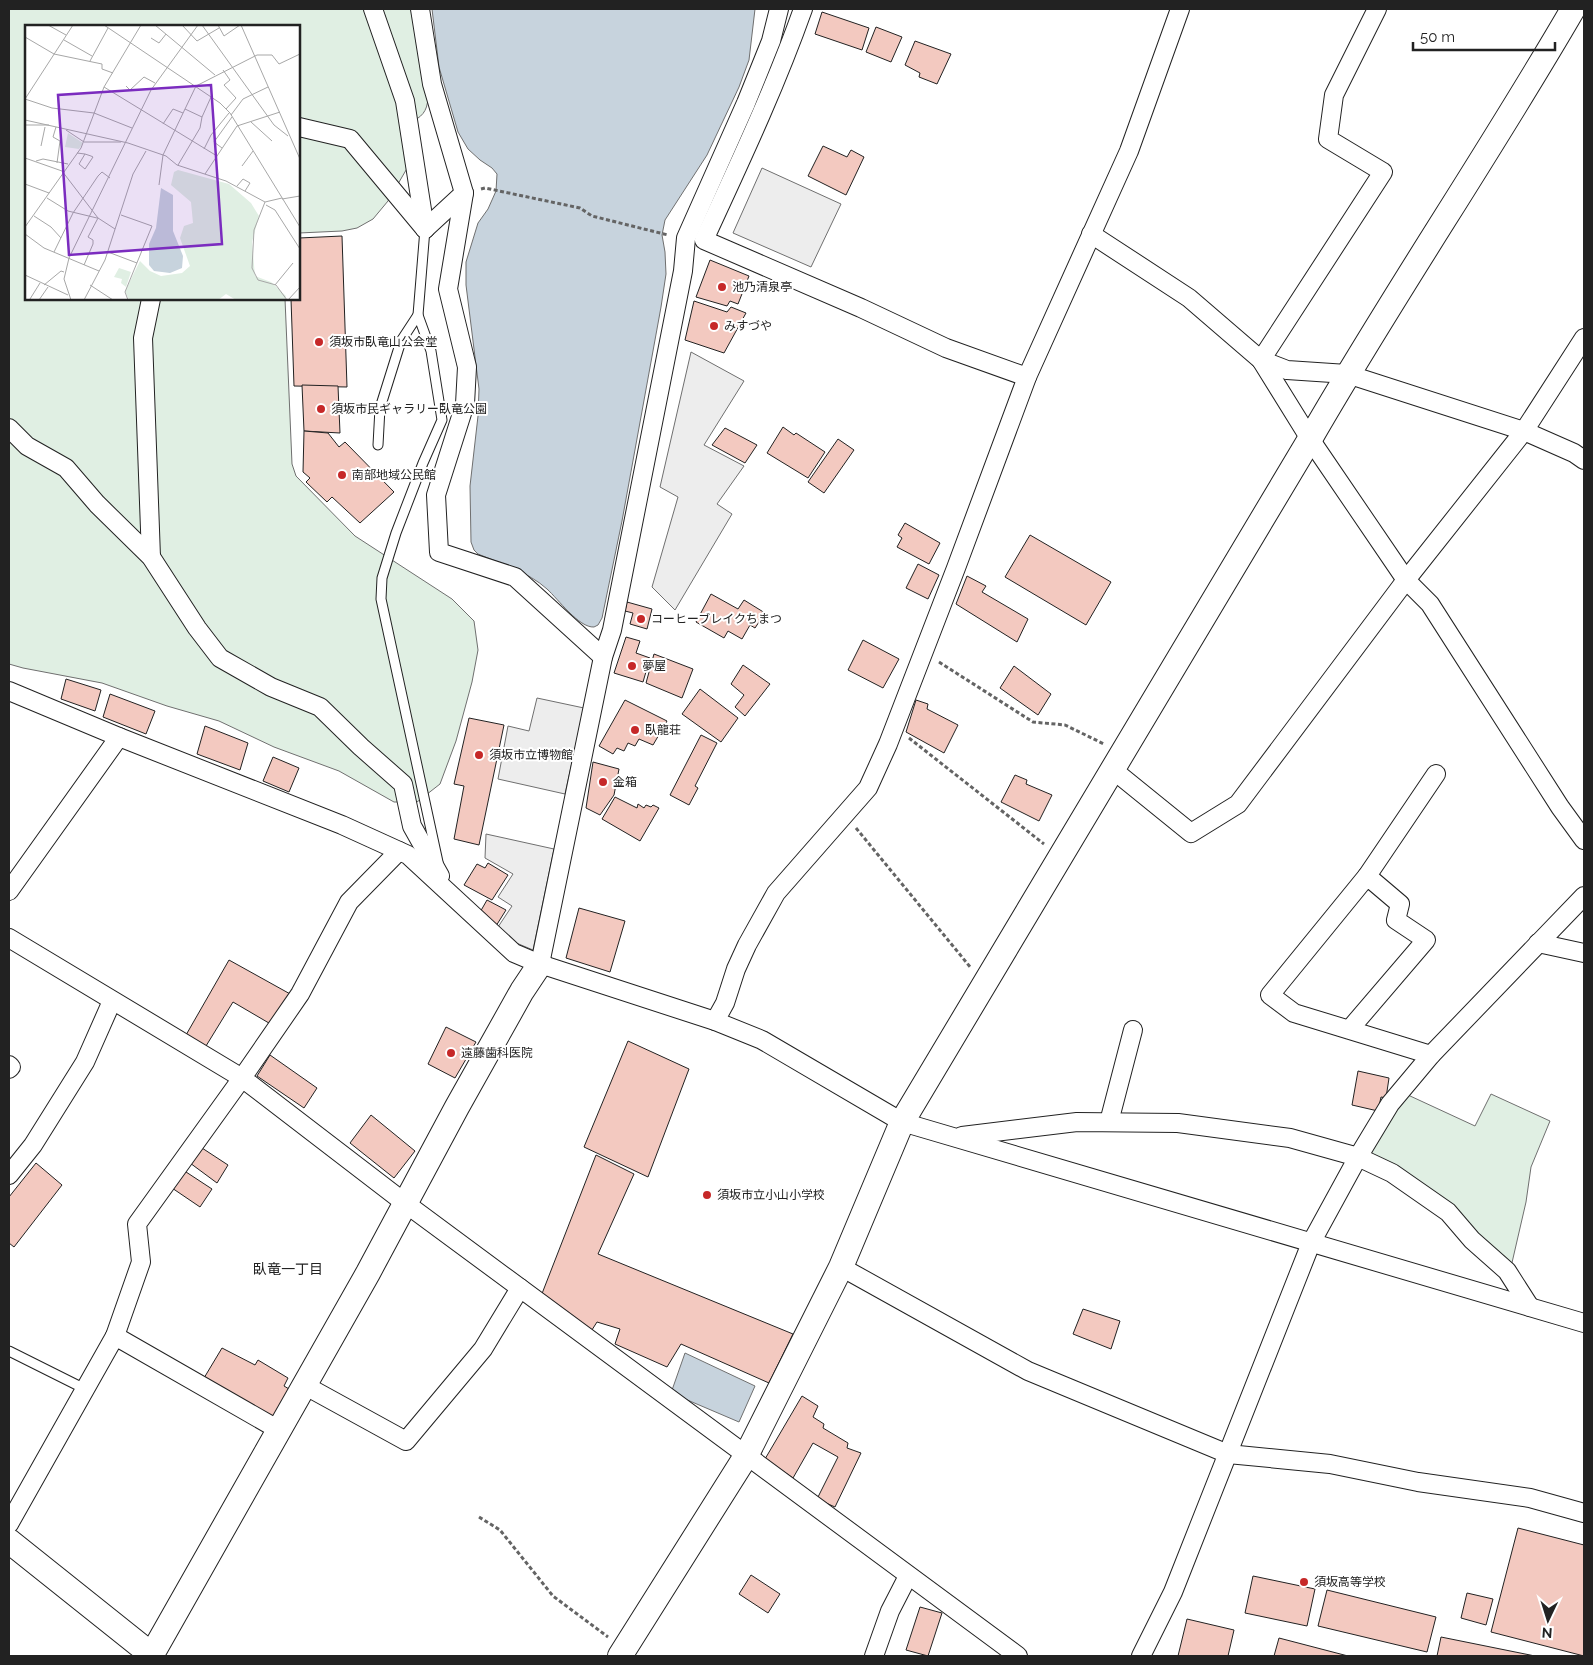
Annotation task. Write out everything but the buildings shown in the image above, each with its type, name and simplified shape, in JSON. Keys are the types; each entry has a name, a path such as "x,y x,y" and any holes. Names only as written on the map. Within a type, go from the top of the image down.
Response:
{"street":[{"path":"373,9 405,101 425,229"},
{"path":"420,9 432,84 464,193 448,289 467,367 466,404 436,495 439,552 515,577 603,657"},
{"path":"9,1542 152,1656 368,1273 522,991 540,964 603,657 612,630 640,492 683,271 686,238 771,41 779,9"},
{"path":"803,9 790,46 757,124 704,240 861,308 946,348 1027,378"},
{"path":"716,1021 725,1003 736,969 747,945 776,893 868,788 894,727 1027,378 1129,151 1180,9"},
{"path":"1261,360 1383,172 1328,139 1334,95 1377,9"},
{"path":"622,1653 746,1456 841,1267 902,1122 1347,374 1535,76 1574,9"},
{"path":"300,127 350,139 425,229"},
{"path":"425,229 464,193"},
{"path":"1091,234 1189,298 1261,360 1310,439 1406,580 1430,604 1560,807 1584,840"},
{"path":"151,300 143,338 152,557"},
{"path":"1117,761 1191,833 1238,804 1406,580 1524,431 1584,338"},
{"path":"1261,360 1288,370 1347,374 1524,431 1574,453 1584,460"},
{"path":"9,428 27,446 66,468 97,504 152,557 197,628 220,658 271,687 320,707 403,784 412,826 444,884"},
{"path":"9,691 119,737 342,825 408,855 444,884 514,953 540,964 716,1021 762,1040 902,1122 1584,1322"},
{"path":"9,891 119,737"},
{"path":"1431,1055 1294,1013 1270,995 1367,876 1436,774"},
{"path":"9,1524 115,1336 141,1262 137,1224 300,994 349,902 399,851"},
{"path":"1349,1030 1426,940 1396,920 1400,904 1367,876"},
{"path":"1142,1656 1173,1592 1312,1243 1358,1157 1390,1104 1431,1055 1584,896"},
{"path":"9,938 242,1078 405,1203 1018,1656"},
{"path":"1538,943 1584,953"},
{"path":"9,1174 33,1146 85,1062 112,1000"},
{"path":"1109,1122 1133,1030"},
{"path":"9,1065 9,1069"},
{"path":"954,1137 1077,1122 1178,1124 1290,1138 1358,1157 1392,1173 1448,1212 1472,1240 1507,1271 1530,1307"},
{"path":"841,1267 1028,1371 1228,1454 1330,1464 1418,1482 1530,1498 1584,1513"},
{"path":"304,1386 406,1441 483,1349 520,1288"},
{"path":"115,1336 279,1430"},
{"path":"874,1656 890,1610 908,1576"}],"lane":[{"path":"425,229 418,314 431,351 442,420 396,532 382,578 381,600 444,884"},
{"path":"378,445 380,408 401,341 418,314"},
{"path":"9,1351 85,1389"}],"path":[{"path":"485,188 580,208 592,216 667,235"},
{"path":"923,652 1033,722 1065,725 1117,761"},
{"path":"894,727 1060,857"},
{"path":"845,814 984,984"},
{"path":"479,1517 500,1530 553,1596 622,1653"}],"green space":[{"path":"9,9 412,9 428,98 423,113 409,123 409,165 388,201 373,219 357,228 342,231 300,233 300,25 25,25 25,300 285,300 292,464 296,476 355,536 452,599 474,621 478,650 472,682 456,741 440,784 417,802 394,802 339,771 274,747 219,721 167,706 102,683 9,664"},
{"path":"1491,1094 1550,1121 1531,1167 1526,1202 1511,1267 1369,1155 1391,1116 1408,1095 1475,1126"}],"shaded area":[{"path":"432,9 755,9 749,60 739,87 707,155 665,220 662,235 666,274 661,307 622,521 602,618 598,625 594,627 588,626 575,618 540,583 514,569 478,554 471,542 470,486 479,389 466,285 466,262 478,223 488,209 496,191 497,174 468,149 458,132 439,67"},
{"path":"762,168 841,204 811,267 733,233"},
{"path":"691,352 744,381 704,445 744,466 717,504 732,514 675,610 652,587 678,497 660,487"},
{"path":"537,698 584,708 565,794 498,779 508,726 529,731"},
{"path":"486,834 554,849 533,950 514,942 496,930 512,906 498,897 513,874 485,858"},
{"path":"685,1353 755,1386 739,1422 671,1393"}],"place":[{"name":"池乃清泉亭","path":"722,287"},
{"name":"みすづや","path":"714,326"},
{"name":"須坂市臥竜山公会堂","path":"319,342"},
{"name":"須坂市民ギャラリー臥竜公園","path":"321,409"},
{"name":"南部地域公民館","path":"342,475"},
{"name":"コーヒーブレイクちまつ","path":"641,619"},
{"name":"夢屋","path":"632,666"},
{"name":"臥龍荘","path":"635,730"},
{"name":"須坂市立博物館","path":"479,755"},
{"name":"金箱","path":"603,782"},
{"name":"遠藤歯科医院","path":"451,1053"},
{"name":"須坂市立小山小学校","path":"707,1195"},
{"name":"須坂高等学校","path":"1304,1582"}],"district":[{"name":"臥竜一丁目","path":"288,1269"}]}
